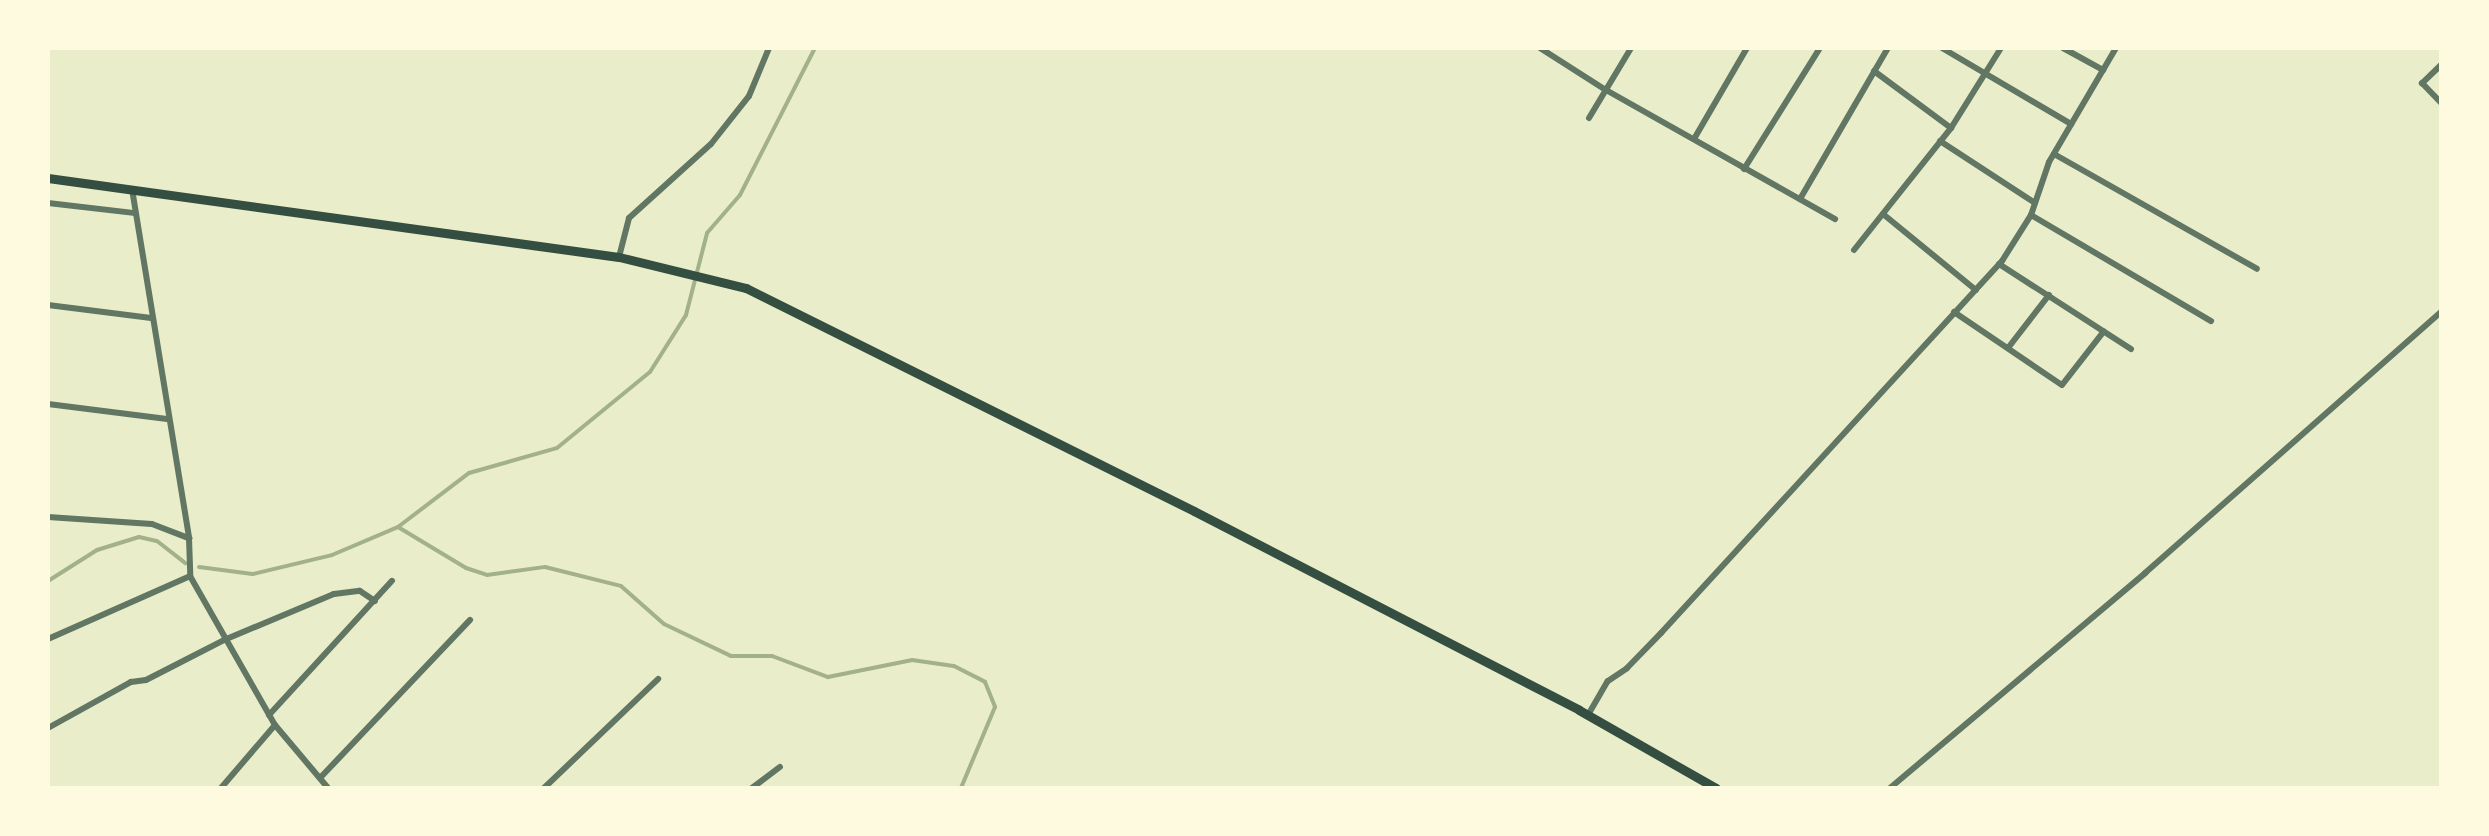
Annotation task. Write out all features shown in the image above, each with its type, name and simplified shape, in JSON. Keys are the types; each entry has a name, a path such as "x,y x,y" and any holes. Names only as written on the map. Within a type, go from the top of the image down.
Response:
{"main road":[{"path":"48,178 619,256 746,288 863,343 1588,715 1716,788"}],"street":[{"path":"619,256 628,218 711,144 750,96 769,48"},
{"path":"1540,48 1553,51 1606,90 1835,219"},
{"path":"1589,118 1631,48"},
{"path":"1694,139 1747,48"},
{"path":"1744,169 1820,48"},
{"path":"1800,199 1888,48"},
{"path":"1942,48 2072,124"},
{"path":"1854,250 1950,128 2001,48"},
{"path":"2063,48 2103,70"},
{"path":"1588,715 1608,681 1650,645 1999,264 2031,215 2054,154 2116,48"},
{"path":"2442,64 2422,82 2442,104"},
{"path":"1874,71 1950,128"},
{"path":"1940,141 2035,204"},
{"path":"2054,154 2256,269"},
{"path":"132,190 189,538 190,575 275,725 328,788"},
{"path":"48,203 135,213"},
{"path":"1883,214 1976,290"},
{"path":"2031,215 2211,322"},
{"path":"1999,264 2131,348"},
{"path":"2008,348 2049,295"},
{"path":"48,305 151,318"},
{"path":"1890,788 2145,573 2442,310"},
{"path":"1954,312 2062,385 2104,331"},
{"path":"48,404 167,418"},
{"path":"48,517 152,524 189,538"},
{"path":"48,639 190,575"},
{"path":"269,715 392,582"},
{"path":"48,728 131,682 146,680 224,640 334,594 360,590 375,601"},
{"path":"320,778 470,620"},
{"path":"544,788 658,680"},
{"path":"220,788 275,725"},
{"path":"752,788 780,767"}],"waterway":[{"path":"398,527 469,473 557,448 650,372 686,315 707,233 740,195 815,48"},
{"path":"199,567 253,574 332,555 398,527 466,568 487,575 545,567 621,586 664,624 731,656 772,656 828,677 912,660 954,666 985,682 995,707 961,788"},
{"path":"48,581 97,550 139,537 157,541 185,563"}]}
